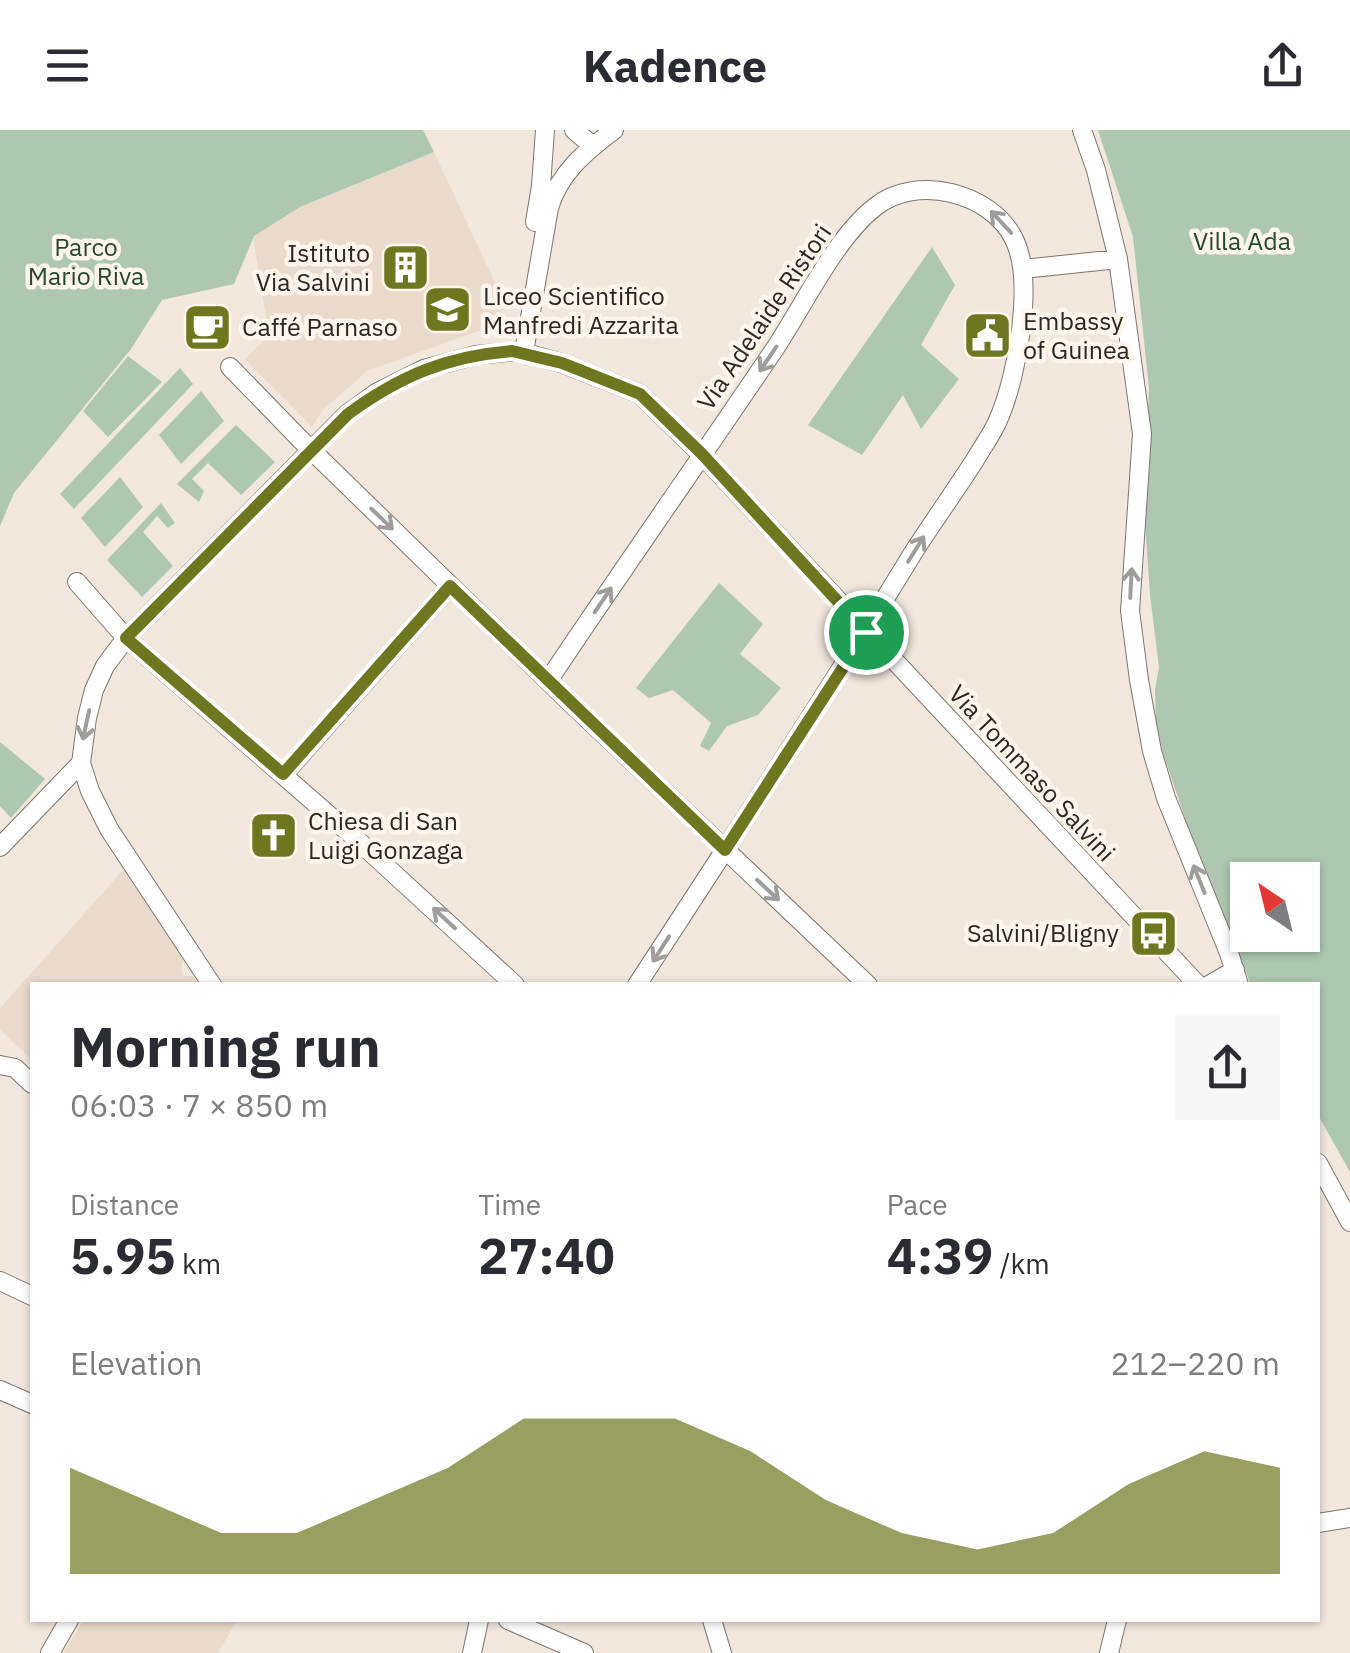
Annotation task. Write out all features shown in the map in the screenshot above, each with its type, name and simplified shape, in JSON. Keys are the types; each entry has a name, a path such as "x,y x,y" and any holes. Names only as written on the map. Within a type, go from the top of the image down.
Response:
{"street":[{"path":"518,351 549,208 546,130"},
{"path":"574,130 593,146"},
{"path":"548,187 614,130"},
{"path":"1082,130 1118,258 1142,434 1130,611 1139,680 1166,798 1237,978"},
{"name":"Via Adelaide Ristori","path":"548,681 846,238 866,215 886,199 907,192 934,191 955,194 993,212 1016,242 1023,270 1015,370 999,420 639,982"},
{"path":"1023,270 1118,258"},
{"name":"Via Tommaso Salvini","path":"81,763 84,729 94,690 105,666 126,638 348,414 424,369 476,355 518,351 562,363 640,394 702,454 1189,981"},
{"path":"230,366 450,586 865,982"},
{"path":"77,582 126,638 512,982"},
{"path":"283,774 450,586"},
{"path":"0,847 81,763 90,792 110,829 210,982"},
{"path":"0,1066 15,1068 30,1082"},
{"path":"1320,1167 1350,1222"},
{"path":"0,1281 30,1295"},
{"path":"0,1390 30,1403"},
{"path":"1320,1522 1350,1518"},
{"path":"50,1653 68,1622"},
{"path":"472,1653 479,1622"},
{"path":"513,1622 584,1653"},
{"path":"713,1622 722,1653"},
{"path":"1109,1653 1117,1622"}],"shaded area":[{"path":"434,152 503,300 498,324 367,371 323,410 312,427 245,359 269,336 253,237 300,207"},
{"path":"124,869 183,960 184,976 193,976 197,982 30,982 30,1058 0,1030 0,1008"},
{"path":"83,1622 236,1622 218,1653 63,1653"}],"green space":[{"name":"Parco Mario Riva","path":"0,130 423,130 434,152 300,207 254,236 234,284 162,300 131,349 14,493 0,526"},
{"name":"Villa Ada","path":"1098,130 1350,130 1350,1172 1320,1119 1320,982 1250,982 1238,952 1320,952 1320,862 1230,862 1230,933 1189,830 1156,722 1159,667 1144,508 1149,388 1133,237"},
{"path":"932,247 955,285 921,345 959,379 921,429 903,395 862,455 808,425"},
{"path":"128,356 162,382 108,437 83,411"},
{"path":"180,368 193,384 74,509 60,494"},
{"path":"201,391 224,421 181,464 159,435"},
{"path":"236,425 275,462 241,495 208,463 192,479 204,491 199,502 177,484"},
{"path":"120,477 143,507 105,547 81,518"},
{"path":"161,503 175,523 168,528 157,516 143,532 173,566 142,597 107,560"},
{"path":"719,583 763,624 740,654 781,688 758,715 727,726 709,751 700,746 711,723 673,690 649,698 636,688"},
{"path":"0,742 45,779 11,818 0,806"}],"place":[{"name":"Istituto Via Salvini","path":"405,267"},
{"name":"Liceo Scientifico Manfredi Azzarita","path":"448,310"},
{"name":"Caffé Parnaso","path":"207,327"},
{"name":"Embassy of Guinea","path":"988,335"},
{"name":"Chiesa di San Luigi Gonzaga","path":"273,835"},
{"name":"Salvini/Bligny","path":"1154,933"}],"route":[{"path":"512,351 562,363 640,394 702,454 866,632 725,850 450,586 283,774 126,638 348,414 424,369 476,355 512,351"}]}
